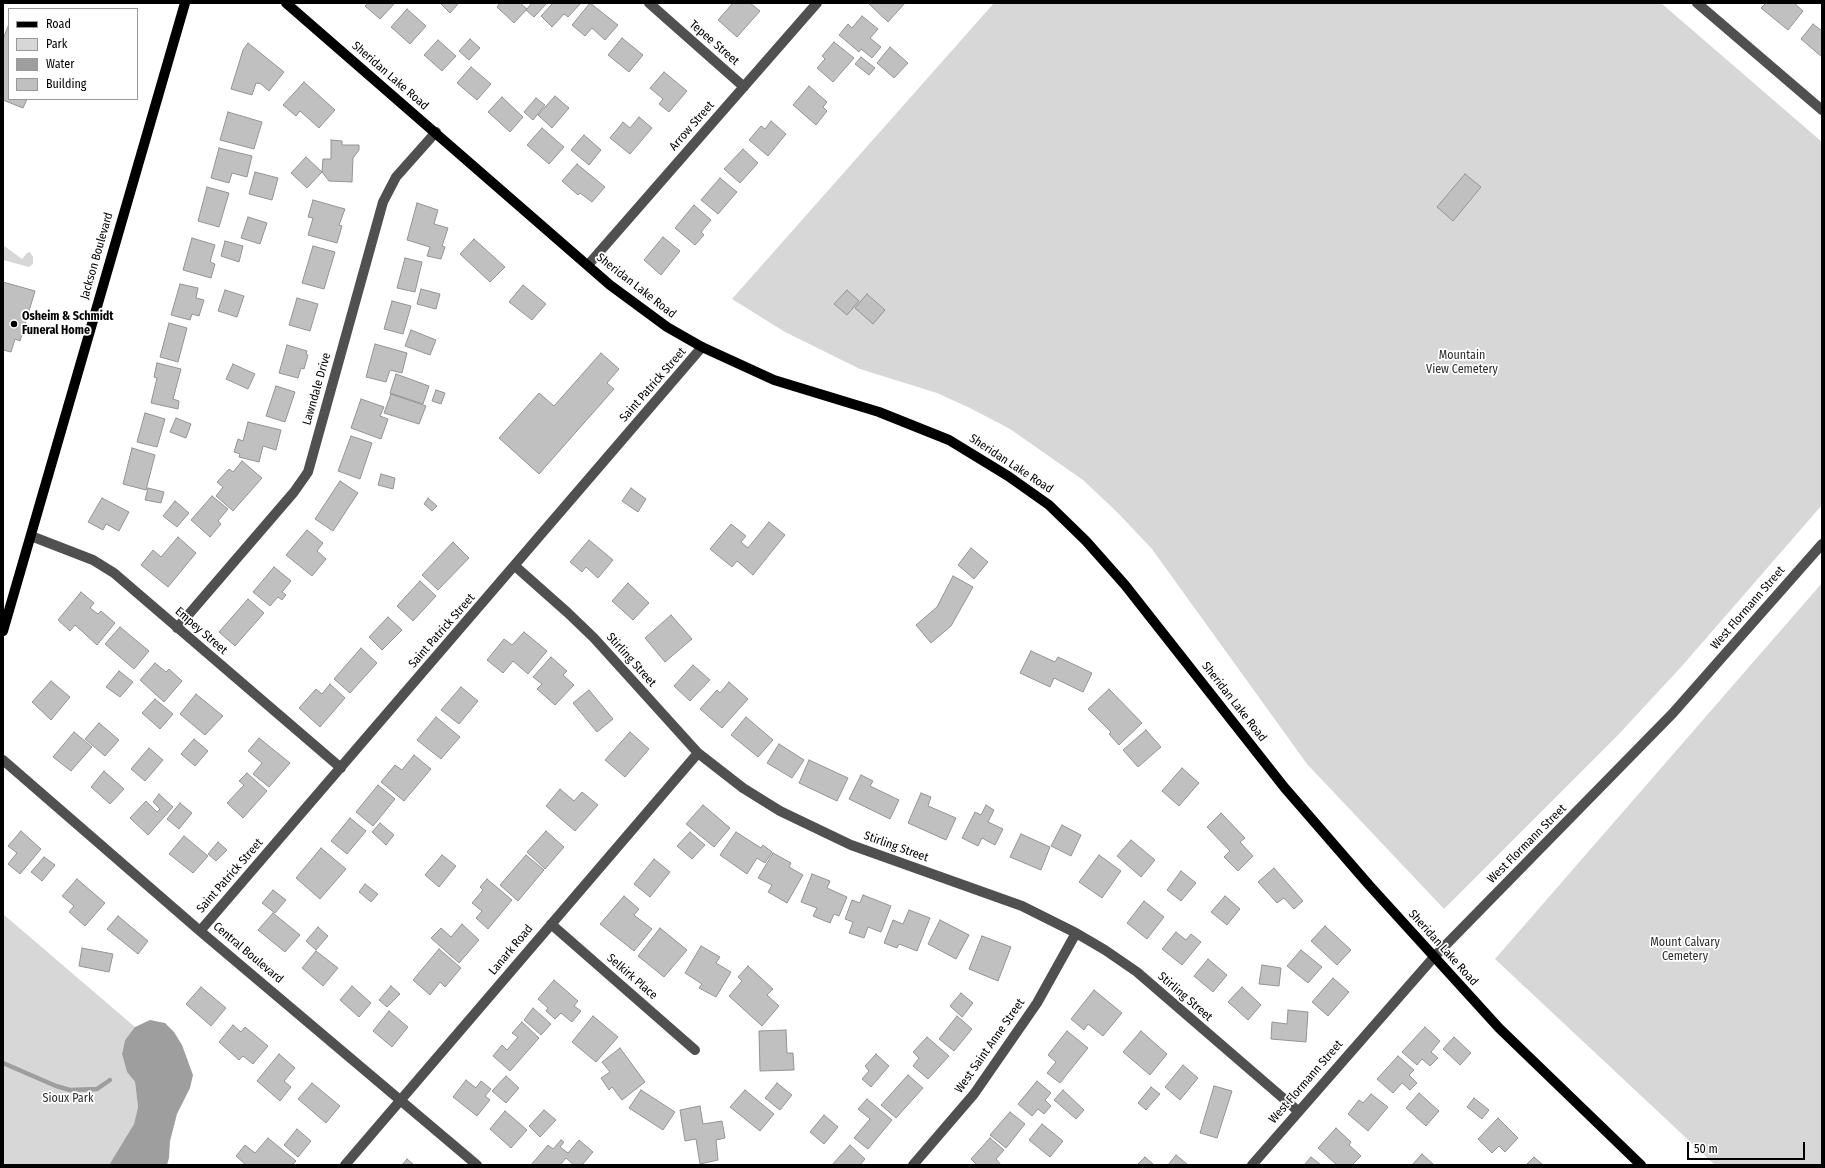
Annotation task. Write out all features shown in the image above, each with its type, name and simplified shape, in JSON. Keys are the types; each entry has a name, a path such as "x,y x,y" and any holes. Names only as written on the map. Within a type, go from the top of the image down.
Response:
{"main road":[{"name":"Jackson Boulevard","path":"3,631 185,3"},
{"name":"Sheridan Lake Road","path":"286,3 436,132 588,266 650,316 677,334 702,348 774,380 879,412 949,440 1008,476 1049,506 1107,563 1146,610 1284,787 1369,885 1500,1028 1641,1165"}],"street":[{"name":"Tepee Street","path":"648,3 744,87"},
{"name":"Arrow Street","path":"588,266 817,3"},
{"path":"1698,3 1822,110"},
{"name":"Lawndale Drive","path":"177,628 294,492 308,472 383,202 396,177 436,132"},
{"name":"Saint Patrick Street","path":"200,931 702,348"},
{"name":"Empey Street","path":"30,536 68,550 102,565 114,573 341,768"},
{"name":"West Flormann Street","path":"1252,1165 1434,957 1673,713 1822,544"},
{"name":"Stirling Street","path":"515,566 594,638 698,753 743,788 780,811 851,845 1022,906 1076,933 1137,972 1298,1111"},
{"name":"Lanark Road","path":"345,1165 698,753"},
{"name":"Central Boulevard","path":"3,760 200,931 477,1165"},
{"name":"Selkirk Place","path":"551,924 695,1050"},
{"name":"West Saint Anne Street","path":"913,1165 974,1094 1037,1003 1076,933"}],"green space":[{"name":"Mountain View Cemetery","path":"994,3 1661,3 1822,142 1822,505 1682,666 1618,735 1444,909 1307,764 1152,549 1117,512 1083,480 1010,429 970,408 937,393 860,369 785,332 732,299"},
{"path":"3,245 22,259 27,253 30,252 33,257 33,264 29,267 3,260"},
{"name":"Mount Calvary Cemetery","path":"1822,583 1822,1165 1715,1165 1495,959"},
{"name":"Sioux Park","path":"3,914 135,1027 125,1040 122,1054 127,1072 135,1082 138,1107 134,1124 109,1165 3,1165"}],"water":[{"path":"150,1020 165,1023 174,1032 182,1045 193,1075 190,1088 177,1114 170,1141 167,1165 109,1165 134,1124 138,1107 135,1082 127,1072 122,1054 125,1040 135,1027"}],"building":[{"path":"368,3 395,3 380,19 365,6"},
{"path":"440,3 459,3 450,13"},
{"path":"500,3 520,3 527,9 514,23 497,7"},
{"path":"532,3 547,3 534,17 526,10"},
{"path":"551,3 581,3 568,17 564,14 552,27 541,16 552,4"},
{"path":"590,3 618,25 605,40 592,28 585,36 572,25"},
{"path":"733,3 750,3 760,11 737,37 718,20"},
{"path":"868,3 905,3 888,22"},
{"path":"1766,3 1794,3 1803,11 1788,30 1761,8"},
{"path":"407,9 426,26 410,44 391,27"},
{"path":"862,16 878,29 870,38 881,47 872,58 861,49 859,52 839,35 848,24 852,28"},
{"path":"1813,24 1822,31 1822,57 1801,39"},
{"path":"8,26 8,100 27,100 23,108 3,100 3,39"},
{"path":"622,38 643,55 629,72 608,55"},
{"path":"470,39 480,48 469,60 459,51"},
{"path":"438,40 456,56 442,71 424,55"},
{"path":"834,42 854,58 833,82 817,68 825,59 822,56"},
{"path":"248,43 284,72 269,91 261,84 256,83 252,95 231,89 243,50"},
{"path":"890,47 908,63 894,78 877,63"},
{"path":"861,57 875,68 869,75 855,64"},
{"path":"471,67 491,84 477,100 457,83"},
{"path":"664,72 687,91 669,112 659,104 663,99 650,88"},
{"path":"304,82 335,110 319,128 300,111 296,116 283,105"},
{"path":"809,86 827,102 823,107 827,111 816,125 793,105"},
{"path":"555,96 569,108 552,128 538,115"},
{"path":"502,97 523,117 510,132 488,112"},
{"path":"536,98 545,105 533,120 524,112"},
{"path":"228,112 262,122 254,149 220,140"},
{"path":"639,117 652,128 630,154 610,138 623,122 630,128"},
{"path":"771,121 786,134 768,156 749,140 761,126 765,129"},
{"path":"542,128 564,147 549,164 527,145"},
{"path":"584,135 601,150 589,165 571,150"},
{"path":"331,140 342,141 342,145 359,145 359,150 353,158 352,182 329,181 322,172 323,159 331,159"},
{"path":"219,148 252,156 247,177 232,173 229,183 211,178"},
{"path":"743,149 758,163 740,183 724,169"},
{"path":"306,157 322,172 307,188 291,173"},
{"path":"577,164 605,187 592,202 580,193 578,195 562,181"},
{"path":"255,172 278,178 272,200 249,194"},
{"path":"1465,174 1481,187 1453,221 1437,207"},
{"path":"720,178 737,192 718,214 701,200"},
{"path":"207,187 229,193 219,227 198,221"},
{"path":"313,200 345,209 339,225 342,226 337,243 308,235 313,218 308,217"},
{"path":"417,203 438,210 434,224 448,228 442,246 445,247 441,259 427,256 430,247 407,240"},
{"path":"694,205 711,220 701,232 704,235 695,245 675,228"},
{"path":"248,217 267,223 260,244 241,238"},
{"path":"663,237 680,251 661,275 644,260"},
{"path":"192,238 215,245 210,262 215,264 211,278 183,270"},
{"path":"474,239 505,267 490,282 460,254"},
{"path":"225,241 243,246 239,262 221,256"},
{"path":"313,246 335,252 324,289 302,283"},
{"path":"405,258 422,262 415,292 397,288"},
{"name":"Osheim & Schmidt Funeral Home","path":"3,282 35,291 20,341 15,339 11,352 3,350"},
{"path":"180,284 198,288 196,298 204,300 199,316 192,314 190,320 171,315"},
{"path":"523,285 546,304 532,320 509,302"},
{"path":"421,289 440,294 436,309 417,304"},
{"path":"225,290 244,296 237,317 218,311"},
{"path":"847,290 859,301 847,315 834,304"},
{"path":"867,294 885,310 873,324 855,308"},
{"path":"297,298 318,304 310,331 289,325"},
{"path":"392,301 411,306 403,334 384,329"},
{"path":"169,323 187,328 178,362 160,357"},
{"path":"411,330 436,340 430,355 405,346"},
{"path":"375,344 407,353 402,373 390,370 386,382 366,377"},
{"path":"287,345 307,351 306,354 308,355 304,369 301,368 298,378 279,373"},
{"path":"601,353 619,369 607,383 614,389 539,474 499,438 539,393 554,406"},
{"path":"157,363 181,369 173,399 179,401 178,409 151,403 157,378 154,377"},
{"path":"233,364 255,374 248,389 226,379"},
{"path":"396,374 429,386 423,404 390,393"},
{"path":"276,386 295,392 285,422 266,416"},
{"path":"436,390 445,393 441,404 432,401"},
{"path":"391,394 426,406 419,424 384,413"},
{"path":"361,399 384,407 380,416 388,419 381,439 351,428"},
{"path":"145,413 165,419 157,447 137,442"},
{"path":"176,418 191,424 186,438 170,432"},
{"path":"248,422 281,430 276,450 263,446 259,462 239,457 240,454 234,452 238,439 243,441"},
{"path":"351,436 372,443 360,479 338,471"},
{"path":"132,448 155,455 146,490 123,484"},
{"path":"242,461 262,478 233,511 216,496 223,487 217,482 229,469 233,472"},
{"path":"381,474 395,478 393,489 378,485"},
{"path":"340,481 358,493 333,531 315,519"},
{"path":"148,488 164,492 161,503 145,500"},
{"path":"631,488 646,499 638,512 622,501"},
{"path":"212,496 228,509 218,521 221,524 210,537 191,520"},
{"path":"102,498 129,512 119,531 106,524 103,530 88,522"},
{"path":"428,498 437,506 432,511 424,504"},
{"path":"175,501 189,513 177,527 163,516"},
{"path":"769,522 785,535 753,575 737,561 732,567 710,549 731,524 746,536 741,542 748,548"},
{"path":"307,530 323,543 317,551 326,559 312,576 286,555"},
{"path":"178,537 196,553 168,587 141,565 153,550 161,557"},
{"path":"589,540 613,560 598,578 586,567 582,572 570,562"},
{"path":"453,542 469,558 438,590 422,575"},
{"path":"971,548 988,562 974,579 958,565"},
{"path":"274,567 291,581 282,592 286,595 282,600 278,597 270,606 253,592"},
{"path":"953,576 973,587 951,626 931,643 916,625 937,607"},
{"path":"420,581 436,596 413,621 397,606"},
{"path":"628,583 649,603 633,620 612,601"},
{"path":"81,592 94,603 90,608 98,614 101,611 115,623 97,645 75,625 70,631 58,620"},
{"path":"248,599 264,613 235,646 219,632"},
{"path":"671,615 692,639 665,662 645,638"},
{"path":"388,617 402,630 382,650 369,637"},
{"path":"120,627 149,651 134,669 105,644"},
{"path":"524,632 547,651 528,674 513,661 503,673 487,660 504,639 512,645"},
{"path":"361,648 377,663 350,693 334,679"},
{"path":"1031,651 1055,662 1058,657 1092,673 1083,692 1054,678 1050,687 1020,673"},
{"path":"551,657 567,671 563,675 574,685 555,705 537,689 542,684 533,677"},
{"path":"155,663 166,672 169,669 182,681 164,702 140,680"},
{"path":"693,665 710,680 690,701 674,686"},
{"path":"119,671 133,682 120,697 106,687"},
{"path":"51,681 70,697 51,720 32,702"},
{"path":"729,682 748,699 722,728 700,709 717,690 720,693"},
{"path":"330,684 345,698 320,727 299,708 316,689 322,694"},
{"path":"461,687 478,701 459,724 441,710"},
{"path":"1109,689 1142,723 1119,745 1109,734 1111,732 1088,709"},
{"path":"589,690 613,719 597,732 573,703"},
{"path":"196,694 223,716 205,735 180,714"},
{"path":"155,699 173,714 160,729 142,713"},
{"path":"436,717 460,737 441,759 417,740"},
{"path":"746,717 773,740 758,757 731,735"},
{"path":"99,723 119,740 105,756 85,739"},
{"path":"1146,730 1161,747 1138,767 1123,750"},
{"path":"74,732 92,747 71,771 53,757"},
{"path":"630,732 649,749 625,777 605,760"},
{"path":"259,738 290,763 269,787 253,774 262,763 248,751"},
{"path":"194,739 208,751 195,766 181,754"},
{"path":"779,744 804,760 792,778 767,763"},
{"path":"149,748 163,760 145,781 131,769"},
{"path":"414,755 431,769 404,801 381,782 395,765 402,770"},
{"path":"809,760 848,778 837,801 799,783"},
{"path":"1182,768 1199,783 1179,806 1162,791"},
{"path":"104,771 124,789 110,804 91,787"},
{"path":"247,773 267,791 243,818 227,803 244,785 239,781"},
{"path":"861,775 873,781 870,786 899,800 890,819 849,799"},
{"path":"378,785 395,799 373,826 356,812"},
{"path":"560,789 574,801 582,792 598,805 575,831 546,806"},
{"path":"921,793 931,797 928,806 956,818 946,840 908,823"},
{"path":"159,794 173,807 148,835 130,818 146,801 157,812 160,809 153,802"},
{"path":"180,803 192,813 179,829 167,819"},
{"path":"703,805 730,828 714,847 686,824"},
{"path":"986,805 994,810 988,822 1003,829 995,845 982,838 978,846 962,838 975,812 981,815"},
{"path":"1221,813 1245,838 1240,842 1253,856 1238,871 1224,857 1230,851 1207,827"},
{"path":"350,818 366,831 347,854 331,841"},
{"path":"380,823 394,835 386,845 372,832"},
{"path":"1062,825 1081,835 1071,856 1051,846"},
{"path":"21,831 41,849 20,874 8,864 17,853 8,846"},
{"path":"546,831 564,847 545,869 527,852"},
{"path":"690,832 705,845 692,859 677,846"},
{"path":"736,832 761,848 763,845 772,852 765,863 757,858 747,874 720,855"},
{"path":"1021,834 1050,847 1041,870 1010,857"},
{"path":"184,836 208,856 193,873 169,854"},
{"path":"1131,840 1155,860 1141,877 1117,856"},
{"path":"218,842 227,850 216,861 208,854"},
{"path":"321,848 346,869 320,899 296,878"},
{"path":"773,853 791,863 789,867 803,875 787,903 768,892 772,885 758,878"},
{"path":"442,855 456,866 439,887 425,875"},
{"path":"526,855 544,870 518,901 500,885"},
{"path":"1099,855 1121,871 1102,898 1079,882"},
{"path":"44,857 55,865 42,881 31,872"},
{"path":"654,859 670,872 650,897 634,884"},
{"path":"1274,868 1303,901 1294,909 1284,898 1277,903 1258,882"},
{"path":"1181,871 1196,883 1181,901 1167,890"},
{"path":"812,874 830,881 827,888 847,897 839,916 834,914 830,923 813,916 817,908 801,902"},
{"path":"77,879 105,903 85,926 69,912 74,906 62,896"},
{"path":"487,879 512,900 488,929 476,918 482,911 472,903 483,890 480,887"},
{"path":"365,884 378,894 371,902 359,892"},
{"path":"273,890 286,900 275,913 262,903"},
{"path":"863,895 891,906 881,932 868,927 864,938 849,933 853,922 845,919 852,900 860,903"},
{"path":"624,896 639,909 634,915 652,929 634,951 600,924"},
{"path":"1225,896 1240,909 1227,925 1211,912"},
{"path":"1144,901 1164,917 1147,939 1127,923"},
{"path":"909,910 930,918 917,951 899,944 897,948 884,943 893,920 903,924"},
{"path":"273,913 300,935 285,952 258,930"},
{"path":"118,916 148,941 138,954 107,929"},
{"path":"940,920 969,935 956,959 928,944"},
{"path":"462,924 479,940 459,963 431,938 441,928 451,937"},
{"path":"1325,926 1351,950 1337,965 1311,941"},
{"path":"318,927 328,936 316,950 306,941"},
{"path":"660,928 687,950 664,977 638,956"},
{"path":"1176,932 1186,940 1191,934 1201,942 1182,965 1162,949"},
{"path":"982,936 1011,947 998,981 969,969"},
{"path":"701,946 720,957 716,963 731,972 716,997 699,988 702,984 685,973"},
{"path":"82,948 113,954 109,972 79,966"},
{"path":"439,949 461,968 445,987 440,982 430,995 413,980"},
{"path":"1301,950 1322,967 1308,983 1287,966"},
{"path":"316,951 338,968 323,986 302,968"},
{"path":"1208,959 1227,975 1213,992 1194,976"},
{"path":"1262,965 1281,968 1279,986 1259,984"},
{"path":"748,966 773,989 767,995 779,1006 762,1026 729,996 742,981 738,977"},
{"path":"1333,978 1349,992 1328,1016 1312,1002"},
{"path":"554,980 578,1001 574,1006 581,1011 572,1022 561,1013 555,1019 546,1011 548,1008 538,999"},
{"path":"352,986 371,1003 359,1017 340,1000"},
{"path":"391,986 400,994 387,1007 379,1000"},
{"path":"201,987 226,1008 211,1026 186,1004"},
{"path":"1242,987 1261,1005 1248,1020 1228,1002"},
{"path":"1094,990 1122,1013 1103,1036 1088,1024 1084,1030 1071,1019"},
{"path":"961,993 973,1003 962,1017 950,1006"},
{"path":"533,1008 551,1024 541,1035 524,1020"},
{"path":"1288,1010 1308,1012 1306,1042 1271,1039 1272,1022 1287,1024"},
{"path":"389,1011 408,1027 392,1047 373,1031"},
{"path":"593,1016 618,1037 596,1062 572,1042"},
{"path":"957,1016 972,1029 954,1051 939,1039"},
{"path":"522,1022 539,1038 510,1071 493,1056 502,1045 507,1050 518,1037 512,1033"},
{"path":"233,1025 241,1032 245,1027 268,1046 253,1064 243,1056 239,1060 219,1042"},
{"path":"1425,1027 1440,1041 1431,1052 1438,1058 1430,1066 1422,1059 1417,1065 1402,1052"},
{"path":"786,1030 787,1053 793,1053 794,1070 760,1071 759,1031"},
{"path":"1067,1031 1088,1048 1060,1083 1047,1073 1056,1062 1048,1055"},
{"path":"1141,1031 1167,1054 1150,1075 1123,1052"},
{"path":"927,1037 949,1056 928,1079 913,1066 919,1058 913,1052"},
{"path":"1454,1037 1471,1053 1460,1065 1443,1049"},
{"path":"620,1048 645,1082 622,1100 612,1087 609,1090 601,1078 610,1072 602,1062"},
{"path":"279,1054 295,1068 284,1081 291,1087 280,1101 257,1081"},
{"path":"876,1054 889,1066 871,1087 862,1079 869,1071 865,1066"},
{"path":"1398,1056 1414,1070 1409,1075 1417,1083 1410,1090 1402,1083 1393,1093 1377,1079"},
{"path":"1183,1065 1198,1078 1180,1100 1165,1087"},
{"path":"908,1075 923,1088 896,1118 881,1105"},
{"path":"506,1076 519,1088 506,1103 492,1091"},
{"path":"466,1080 476,1088 481,1081 491,1089 485,1096 490,1100 477,1116 453,1097"},
{"path":"1037,1081 1051,1093 1045,1100 1051,1106 1044,1114 1038,1109 1032,1116 1018,1104"},
{"path":"312,1083 340,1106 326,1123 298,1099"},
{"path":"777,1083 792,1095 780,1110 765,1098"},
{"path":"1214,1086 1232,1091 1217,1138 1200,1133"},
{"path":"1151,1087 1160,1094 1146,1110 1138,1103"},
{"path":"641,1090 675,1112 663,1130 629,1108"},
{"path":"745,1090 774,1114 760,1131 730,1107"},
{"path":"1063,1090 1084,1110 1076,1119 1054,1100"},
{"path":"1419,1093 1439,1111 1426,1126 1406,1108"},
{"path":"1371,1094 1388,1107 1368,1131 1348,1114 1359,1100 1363,1103"},
{"path":"1474,1098 1489,1110 1482,1119 1467,1107"},
{"path":"867,1099 892,1120 868,1149 854,1138 870,1119 858,1109"},
{"path":"700,1106 703,1124 722,1121 725,1138 716,1140 718,1160 700,1164 696,1139 685,1141 680,1110"},
{"path":"544,1110 556,1120 540,1137 529,1126"},
{"path":"505,1111 527,1130 511,1148 490,1129"},
{"path":"1010,1112 1025,1124 1006,1148 990,1135"},
{"path":"824,1115 838,1127 824,1144 810,1132"},
{"path":"1498,1118 1518,1138 1505,1152 1499,1146 1492,1153 1478,1139"},
{"path":"1042,1124 1063,1141 1050,1157 1029,1140"},
{"path":"1336,1128 1351,1142 1349,1145 1361,1156 1352,1165 1337,1165 1318,1148"},
{"path":"297,1129 311,1141 298,1157 284,1145"},
{"path":"268,1138 296,1161 292,1165 246,1165 236,1156 245,1145 255,1153"},
{"path":"990,1138 1004,1150 996,1159 1001,1165 977,1165 971,1159"},
{"path":"561,1140 564,1142 560,1147 568,1153 579,1140 593,1152 582,1165 574,1165 566,1158 560,1165 531,1165 548,1145 553,1149"},
{"path":"850,1145 865,1159 860,1165 832,1165"},
{"path":"1422,1154 1434,1165 1412,1165"},
{"path":"1176,1155 1188,1165 1168,1165"},
{"path":"1145,1157 1154,1165 1137,1165"},
{"path":"1311,1157 1321,1165 1304,1165"},
{"path":"1534,1157 1543,1165 1526,1165"},
{"path":"407,1159 414,1165 402,1165"}],"waterway":[{"path":"3,1063 56,1086 70,1090 97,1089 110,1080"}],"place":[{"name":"Osheim & Schmidt Funeral Home","path":"14,324"}]}
